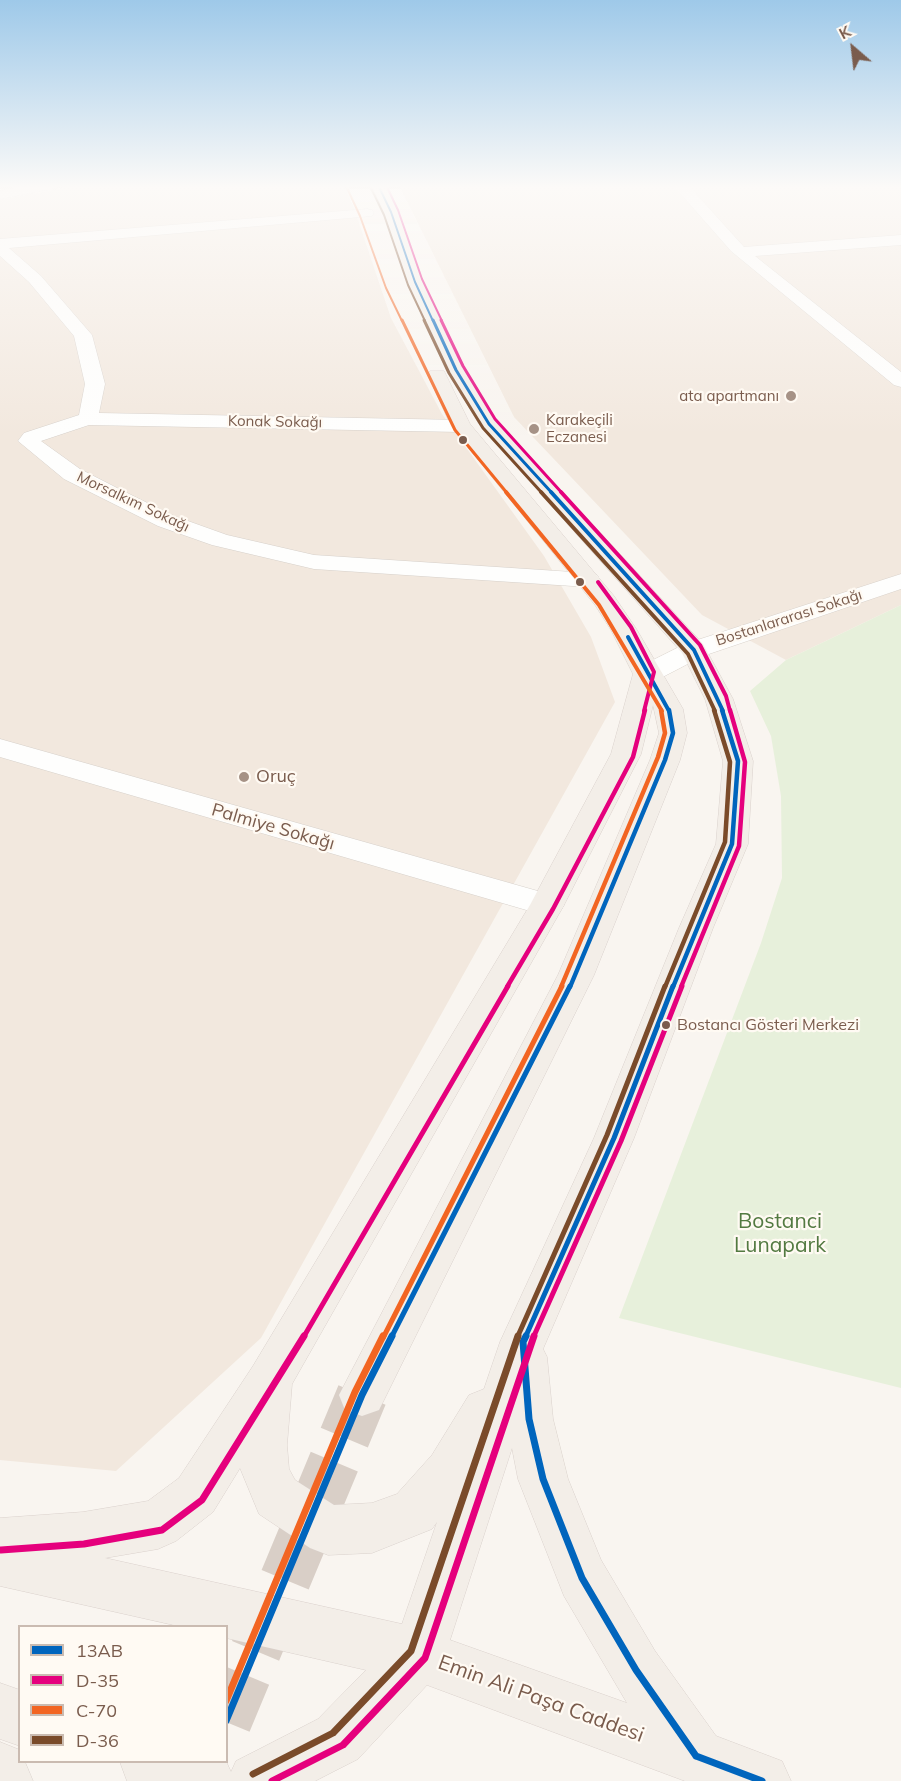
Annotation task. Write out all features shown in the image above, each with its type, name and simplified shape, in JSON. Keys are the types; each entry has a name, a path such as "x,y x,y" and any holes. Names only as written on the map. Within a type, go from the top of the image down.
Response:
{"main road":[{"path":"362,1395 576,975 665,760 673,734 669,709 646,674 624,630 588,580 461,426 393,285 387,268"},
{"path":"269,1381 263,1444 265,1470 277,1497 328,1530 372,1528 414,1512 449,1471 478,1425 523,1342 614,1138 696,928 732,844 738,761 719,699 694,650 489,424 456,370 410,268"},
{"path":"0,1543 83,1537 158,1524 196,1495 269,1381 547,906 626,754 646,674"},
{"path":"256,1781 338,1739 418,1655 523,1342"},
{"path":"523,1342 530,1419 543,1479 582,1578 636,1670 696,1756"},
{"name":"Emin Ali Paşa Caddesi","path":"0,1560 418,1655 762,1781"},
{"path":"0,1711 18,1717"},
{"path":"154,1763 206,1781"},
{"path":"0,1770 4,1781"}],"street":[{"path":"23,268 83,335 95,384 88,419"},
{"path":"761,268 901,381"},
{"name":"Konak Sokağı","path":"88,419 461,426"},
{"name":"Morsalkım Sokağı","path":"88,419 31,437 28,441 72,474 166,521 220,540 314,562 588,580"},
{"name":"Bostanlararası Sokağı","path":"646,674 694,650 901,581"},
{"name":"Palmiye Sokağı","path":"0,748 547,906"}],"shaded area":[{"path":"0,268 374,268 391,318 442,414 544,556 591,637 615,702 261,1338 116,1471 0,1460"},
{"path":"440,268 901,268 901,605 786,660 702,615 514,417"}],"green space":[{"name":"Bostanci Lunapark","path":"901,605 901,1388 619,1318 761,943 782,878 781,796 771,736 750,691 786,660"}],"tunnel":[{"path":"228,1717 362,1395"}],"transit line":[{"name":"C-70","path":"228,1696 355,1392 569,972 658,757 665,733 662,712 599,605 455,430 386,288 379,268"},
{"name":"D-36","path":"253,1774 333,1733 411,1651 516,1340 607,1135 689,925 725,842 730,762 712,702 688,654 483,428 449,373 402,268"},
{"name":"13AB","path":"410,268 456,370 489,424 694,650 719,699 738,761 732,844 696,928 614,1138 523,1342 529,1419 543,1479 582,1578 636,1670 696,1756"},
{"name":"D-35","path":"272,1781 343,1745 425,1658 530,1345 621,1141 703,931 739,846 745,762 726,696 700,645 495,419 463,366 418,268"},
{"name":"D-35","path":"1,1550 84,1544 162,1530 202,1500 275,1385 553,909 633,757 654,672 631,627 598,582"},
{"name":"13AB","path":"228,1716 362,1395 576,975 665,760 673,733 669,709 628,637"},
{"name":"13AB","path":"696,1756 762,1781"}],"place":[{"name":"ata apartmanı","path":"791,396"},
{"name":"Karakeçili Eczanesi","path":"534,429"},
{"name":"Oruç","path":"244,777"},
{"name":"Bostancı Gösteri Merkezi","path":"666,1025"}]}
